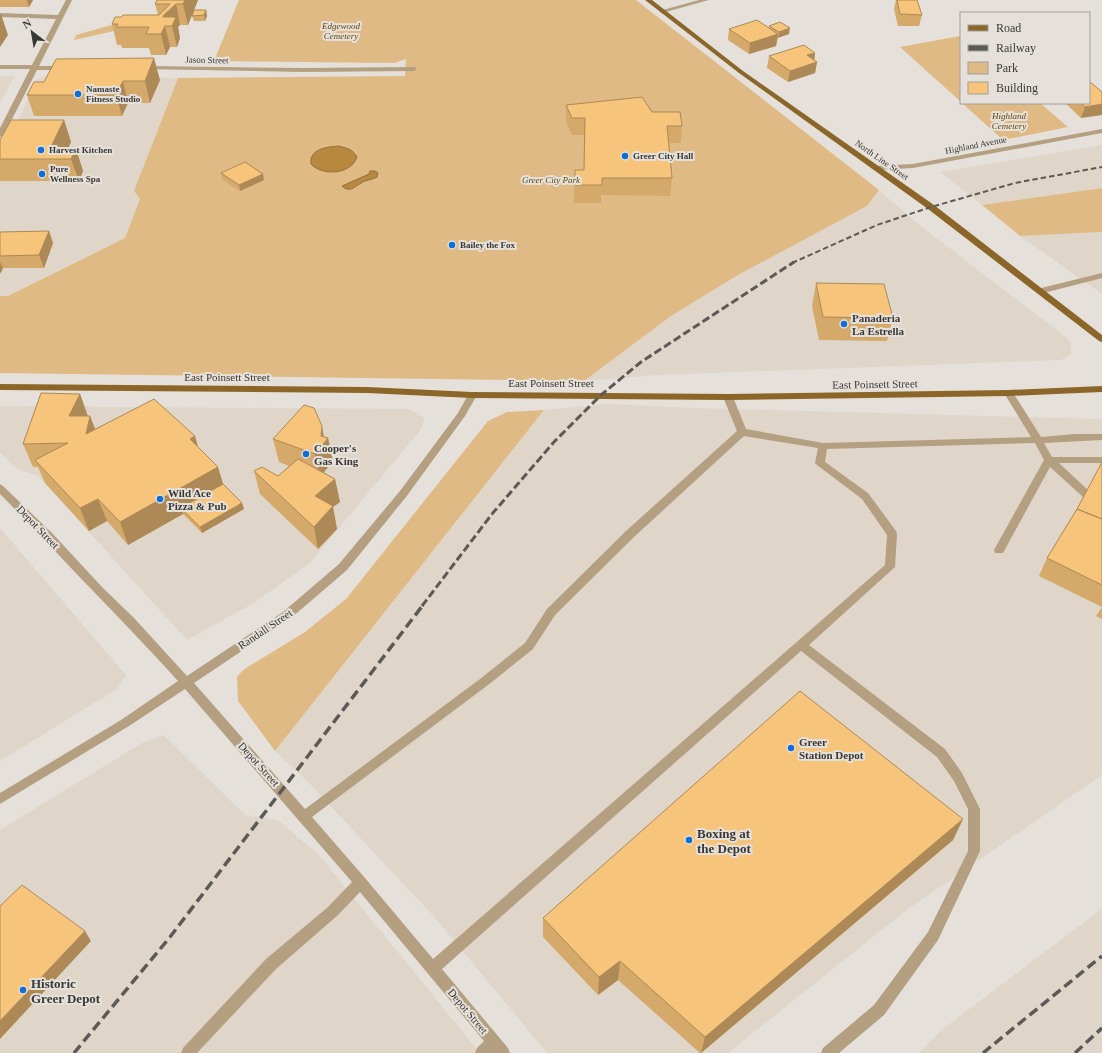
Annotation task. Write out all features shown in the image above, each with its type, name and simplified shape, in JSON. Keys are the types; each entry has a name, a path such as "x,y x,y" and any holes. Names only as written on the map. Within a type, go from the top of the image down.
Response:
{"main road":[{"name":"North Line Street","path":"648,0 741,72 931,207 1102,339"},
{"name":"East Poinsett Street","path":"0,387 367,390 472,395 728,397 1009,393 1102,389"}],"street":[{"path":"0,135 69,0"},
{"path":"662,11 706,0"},
{"path":"0,15 60,17"},
{"path":"0,67 74,68"},
{"name":"Jason Street","path":"134,68 303,70 414,69"},
{"name":"Highland Avenue","path":"876,168 913,166 1102,132"},
{"path":"1040,291 1102,275"},
{"path":"1009,393 1049,460 1086,494"},
{"name":"Randall Street","path":"0,799 85,748 186,682 287,615 320,588 343,567 403,494 462,414 472,395"},
{"path":"728,397 742,432"},
{"path":"742,432 823,446 1102,437"},
{"path":"304,816 484,682 529,646 551,612 630,534 742,432"},
{"path":"432,969 890,567 892,534 865,496 820,463 823,446"},
{"path":"1049,460 1102,460"},
{"path":"999,550 1049,460"},
{"name":"Depot Street","path":"0,488 48,536 98,590 130,621 186,682 361,882 503,1053"},
{"path":"801,645 941,753 958,777 974,809 974,851 933,936 879,1010 828,1053"},
{"path":"188,1053 271,964 333,911 361,882"},
{"path":"482,1053 494,1042"}],"shaded area":[{"path":"48,75 178,78 134,191 140,199 125,238 8,296 0,296 0,162 36,80"},
{"path":"0,76 15,76 0,102"},
{"path":"1102,145 1102,188 982,205 940,172"},
{"path":"338,146 346,148 357,157 354,163 349,167 336,172 329,172 316,168 311,164 311,159 316,152 324,148"},
{"path":"370,171 375,171 378,173 377,177 363,182 352,189 347,189 342,186 369,174"},
{"path":"879,190 918,224 1067,338 1071,343 1071,355 1061,360 659,375 584,381 671,316 738,275 867,206"},
{"path":"1102,232 1102,294 1020,236"},
{"path":"609,404 694,408 1102,419 1102,775 908,909 728,1053 547,1053 436,919 307,781 275,751 544,410"},
{"path":"0,406 407,409 418,413 424,419 422,428 310,563 254,603 187,640 38,476 15,468 0,452"},
{"path":"0,528 126,675 117,689 0,761"},
{"path":"164,735 245,815 278,820 319,855 480,1053 0,1053 0,830 142,743"},
{"path":"1102,909 1102,1053 919,1053 940,1031"}],"green space":[{"name":"Greer City Park","path":"239,0 636,0 879,190 867,206 738,275 671,316 584,381 0,373 0,296 8,296 125,238 140,199 134,191 178,78 405,76 406,59 394,63 214,61"},
{"path":"129,20 114,31 74,40 76,35"},
{"name":"Highland Cemetery","path":"960,36 960,101 900,47"},
{"name":"Highland Cemetery","path":"963,104 1041,104 1068,127 1003,140"},
{"path":"1102,188 1102,232 1020,236 982,205"},
{"path":"544,410 275,751 238,701 237,677 243,670 305,632 346,599 488,421 507,412"}],"building":[{"path":"157,0 185,0 183,4 176,4 164,15 163,17 176,17 172,26 165,26 161,34 146,34 149,27 116,27 118,24 112,24 115,17 121,17 123,15 159,15 170,4 155,4"},
{"path":"897,0 917,0 922,15 900,14"},
{"path":"194,10 206,10 204,15 192,16"},
{"path":"757,20 778,34 750,43 729,29"},
{"path":"780,22 790,28 779,32 769,26"},
{"path":"804,45 815,53 807,55 817,62 790,71 769,56"},
{"path":"154,58 145,81 123,81 116,95 27,95 34,82 44,82 56,59"},
{"path":"1090,82 1102,92 1102,104 1085,107 1082,104 1090,104"},
{"name":"Greer City Hall","path":"642,97 652,112 680,112 682,126 667,126 672,178 602,178 602,185 575,185 575,170 584,170 585,118 572,118 566,105"},
{"path":"11,120 64,120 50,149 76,149 71,159 0,159 0,140"},
{"path":"245,162 263,174 239,185 221,173"},
{"path":"49,231 39,255 0,256 0,232"},
{"path":"816,283 884,284 893,318 823,317"},
{"path":"41,393 80,394 69,416 90,416 86,434 154,399 195,436 190,439 218,467 120,522 98,499 80,508 35,460 68,443 23,444"},
{"path":"304,405 314,408 322,426 321,436 328,438 315,454 273,439"},
{"path":"298,459 335,479 315,496 333,506 314,527 254,471 262,467 278,476"},
{"path":"1102,462 1102,519 1077,509"},
{"path":"223,484 242,503 200,527 181,508"},
{"path":"1077,509 1102,519 1102,585 1047,558"},
{"path":"800,691 963,819 705,1037 620,961 599,977 543,918"},
{"name":"Historic Greer Depot","path":"22,885 85,931 0,1021 0,906"}],"railway":[{"path":"793,262 877,225 931,207 1015,183 1102,167"},
{"path":"422,606 492,514 554,442 601,395 641,362 793,262"},
{"path":"74,1053 170,937 423,605"},
{"path":"983,1053 1102,956"},
{"path":"1075,1053 1102,1028"}],"place":[{"name":"Namaste Fitness Studio","path":"78,94"},
{"name":"Harvest Kitchen","path":"41,150"},
{"name":"Greer City Hall","path":"625,156"},
{"name":"Pure Wellness Spa","path":"42,174"},
{"name":"Bailey the Fox","path":"452,245"},
{"name":"Panaderia La Estrella","path":"844,324"},
{"name":"Cooper's Gas King","path":"306,454"},
{"name":"Wild Ace Pizza & Pub","path":"160,499"},
{"name":"Greer Station Depot","path":"791,748"},
{"name":"Boxing at the Depot","path":"689,840"},
{"name":"Historic Greer Depot","path":"23,990"}],"park label":[{"name":"Edgewood Cemetery","path":"341,32"}]}
